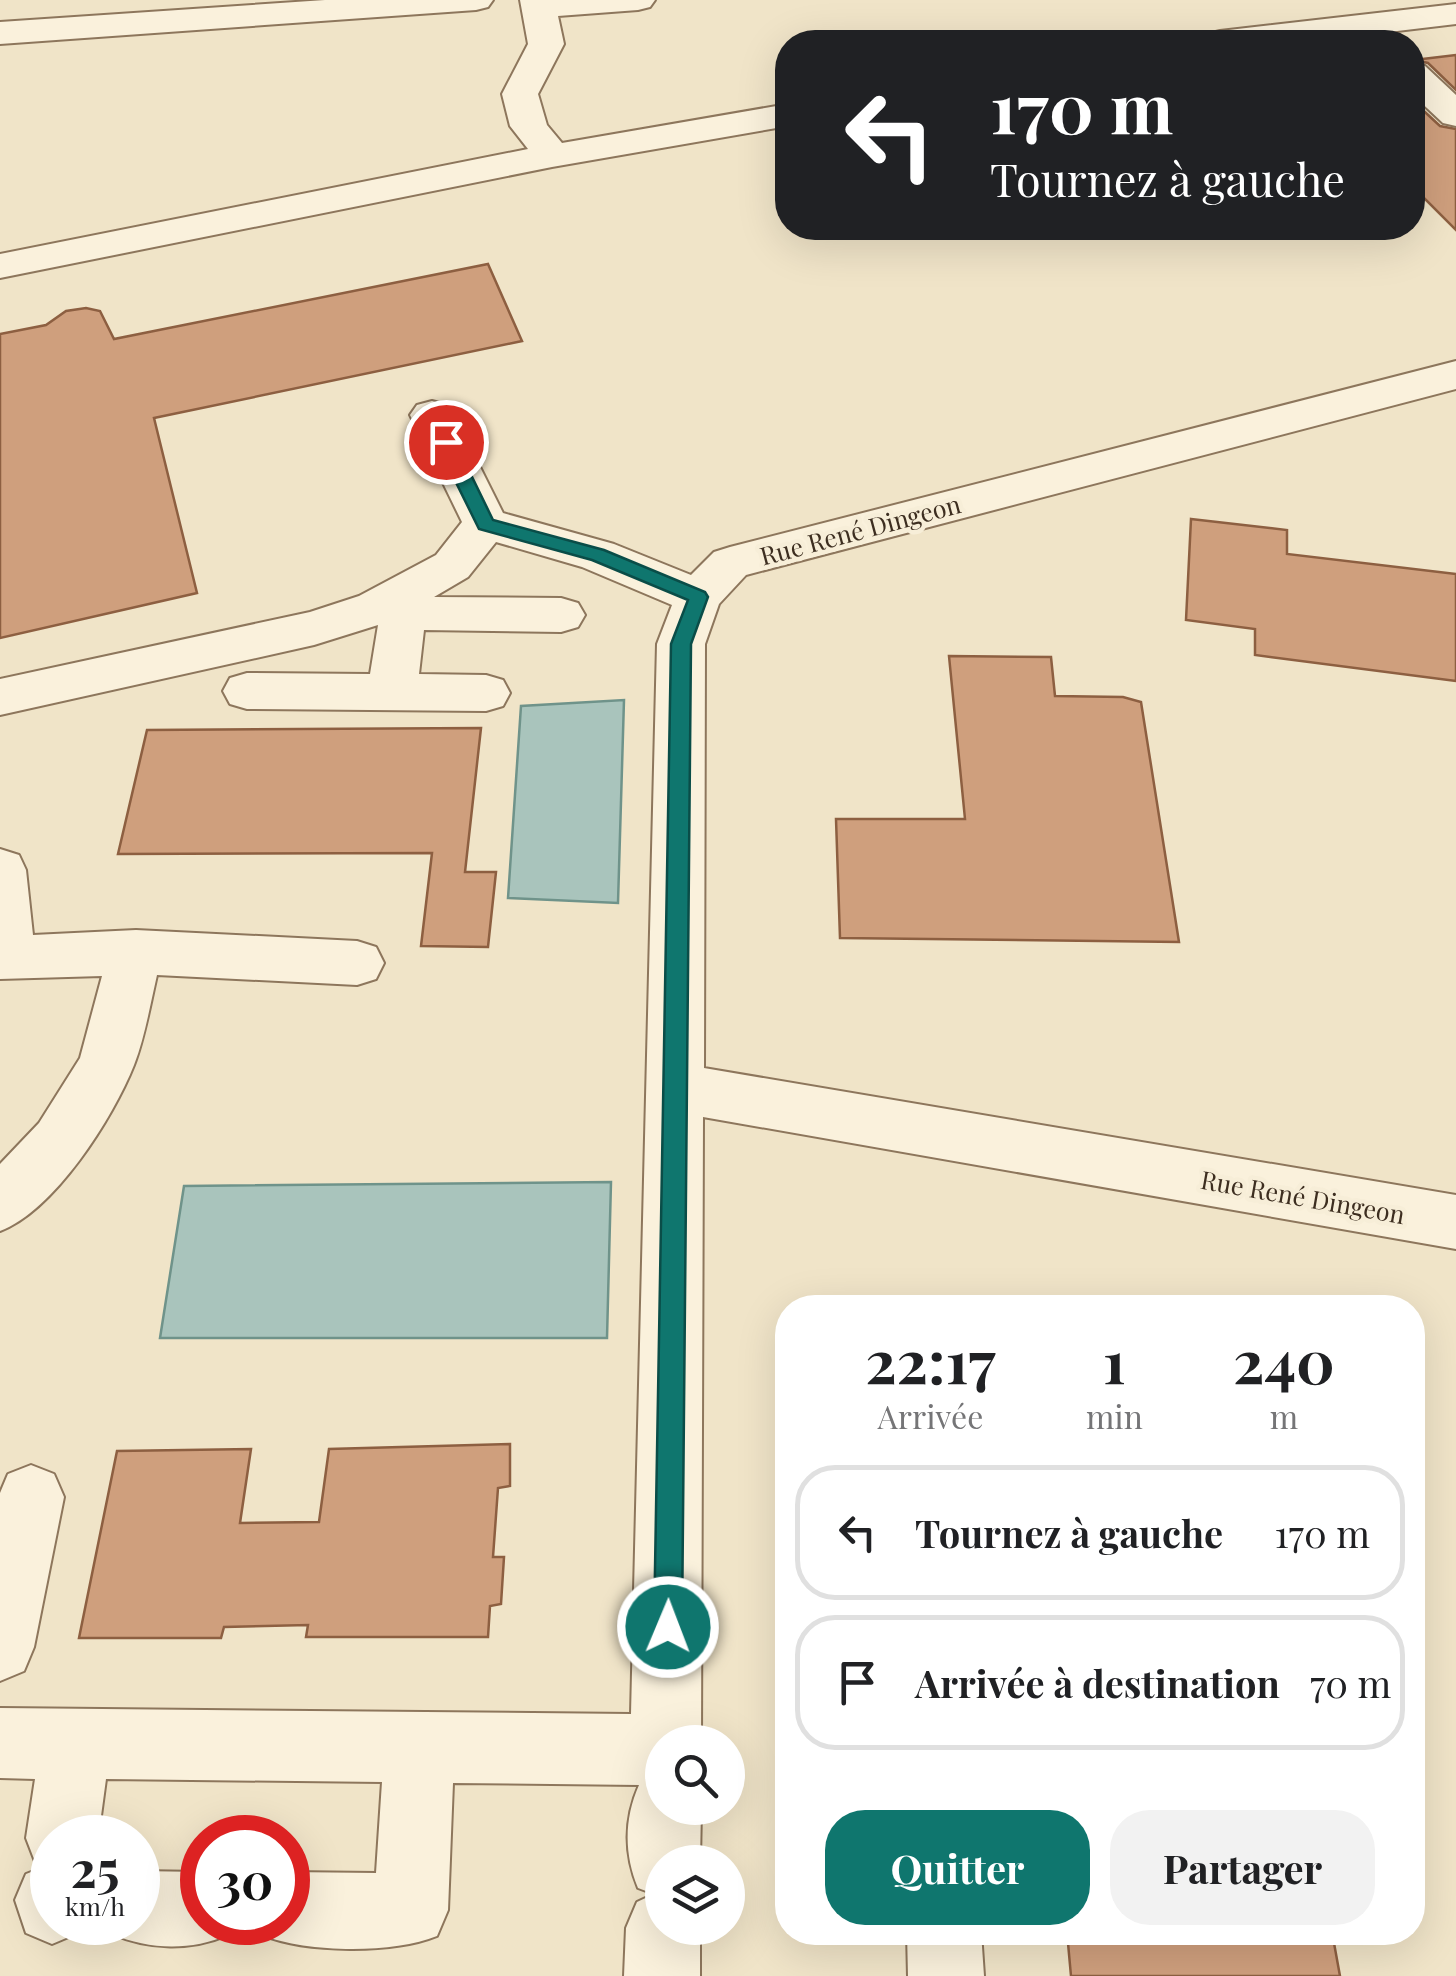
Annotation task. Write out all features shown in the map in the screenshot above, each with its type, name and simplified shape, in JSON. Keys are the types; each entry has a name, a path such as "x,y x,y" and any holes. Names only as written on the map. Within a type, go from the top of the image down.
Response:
{"street":[{"path":"0,33 476,0"},
{"path":"552,156 529,126 520,94 546,44 538,4 638,0"},
{"path":"1321,30 1456,14"},
{"path":"1425,86 1456,115"},
{"path":"0,266 552,156 775,116"},
{"name":"Rue René Dingeon","path":"666,1725 681,644 698,597 730,562 1456,374"},
{"path":"432,415 486,524 598,555 698,597"},
{"path":"392,692 405,602 452,566 486,524"},
{"path":"0,697 314,628 405,602 561,614"},
{"path":"247,691 486,693"},
{"path":"0,870 8,960 136,952 356,963"},
{"path":"0,1204 60,1141 106,1064 136,952"},
{"name":"Rue René Dingeon","path":"676,1088 1456,1222"},
{"path":"0,1647 31,1497"},
{"path":"0,1743 645,1750"},
{"path":"65,1815 76,1744"},
{"path":"310,1909 410,1910 420,1748"},
{"path":"662,1976 663,1945"},
{"path":"945,1945 946,1976"}],"water":[{"path":"624,700 618,903 508,898 521,706"},
{"path":"611,1182 607,1338 160,1338 184,1186"}],"building":[{"path":"1456,55 1456,90 1425,62 1425,59"},
{"path":"1425,112 1440,126 1456,129 1456,230 1425,199"},
{"path":"488,264 522,341 154,418 197,593 0,638 0,334 46,325 66,311 86,308 100,311 114,339"},
{"path":"1191,519 1287,530 1287,554 1456,574 1456,681 1255,655 1255,629 1186,620"},
{"path":"949,656 1051,657 1055,696 1123,697 1141,702 1179,942 840,938 836,819 965,819"},
{"path":"481,728 465,872 496,872 488,947 421,946 432,853 118,854 147,730"},
{"path":"510,1444 510,1486 498,1488 493,1557 504,1557 501,1604 490,1606 488,1637 306,1637 308,1625 224,1627 221,1638 79,1638 117,1451 251,1449 240,1523 319,1522 329,1449"},
{"path":"1068,1945 1334,1945 1340,1976 1071,1976"}],"route":[{"path":"446,442 486,524 598,555 698,597 681,644 668,1627"}]}
